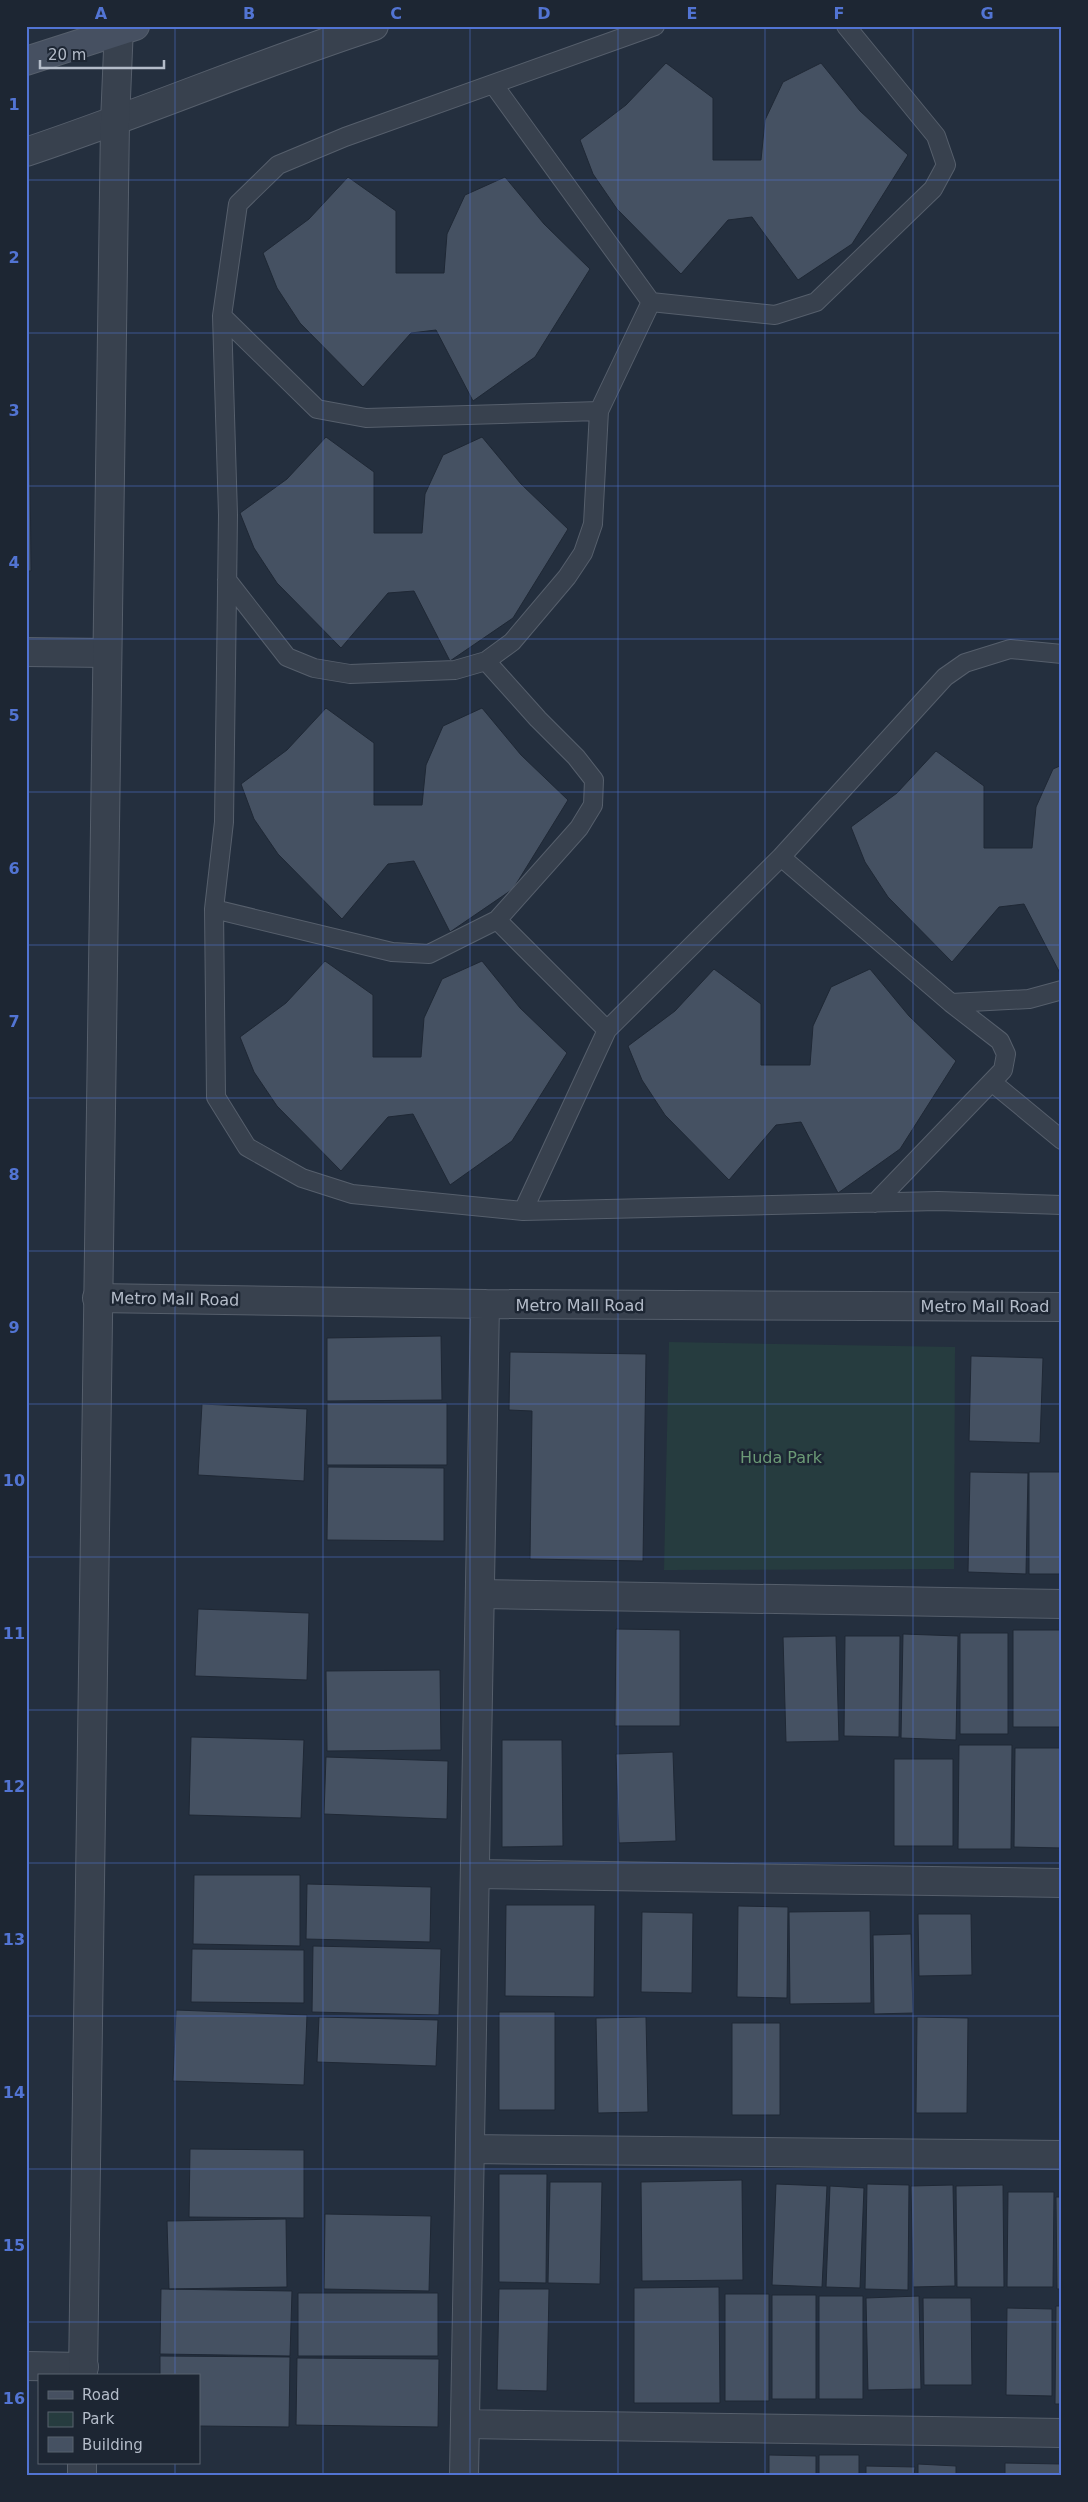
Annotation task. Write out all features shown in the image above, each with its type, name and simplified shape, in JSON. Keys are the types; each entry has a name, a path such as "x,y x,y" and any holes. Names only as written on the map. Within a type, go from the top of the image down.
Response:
{"main road":[{"path":"26,61 124,28"}],"street":[{"path":"26,152 115,122 374,26"},
{"path":"26,2366 84,2372 115,122 124,28"},
{"path":"26,652 107,653"},
{"name":"Metro Mall Road","path":"98,1298 485,1304 1062,1306"},
{"path":"464,2476 485,1304"},
{"path":"480,1594 1062,1604"},
{"path":"475,1874 1062,1883"},
{"path":"470,2149 1062,2155"},
{"path":"465,2424 1062,2433"}],"lane":[{"path":"656,26 345,137 278,165 238,204 222,316 228,516 224,822 214,909 216,1097 247,1147 302,1178 352,1194 523,1211 938,1200 1062,1205"},
{"path":"493,84 651,302 775,315 816,302 933,189 946,165 936,136 846,26"},
{"path":"227,580 287,657 314,668 350,674 454,670 486,661 512,642 567,577 583,553 593,524 599,411 651,302"},
{"path":"222,316 317,409 366,418 599,411"},
{"path":"523,1211 607,1030 782,857 945,677 965,663 1010,649 1062,654"},
{"path":"214,909 392,952 429,954 497,920 579,828 593,805 594,780 576,757 538,720 486,661"},
{"path":"782,857 951,1003 1000,1041 1006,1054 1003,1070 992,1083 875,1202"},
{"path":"497,920 607,1030"},
{"path":"951,1003 1029,998 1062,990"},
{"path":"992,1083 1062,1140"}],"green space":[{"name":"Huda Park","path":"669,1342 955,1347 954,1569 664,1570"}],"building":[{"path":"666,63 713,98 713,160 761,160 765,120 783,82 821,63 860,111 908,155 852,244 798,280 752,217 728,220 681,274 617,209 593,174 580,140 626,105"},
{"path":"348,177 396,211 396,273 444,273 447,234 465,195 505,177 544,224 590,269 535,357 473,401 436,330 411,333 363,387 300,323 277,288 263,253 309,219"},
{"path":"26,363 29,363 31,571 26,571"},
{"path":"326,437 374,472 374,533 422,533 425,494 443,455 482,437 521,484 568,529 513,618 450,661 414,591 388,593 341,648 277,583 254,548 240,513 287,479"},
{"path":"326,708 374,743 374,805 422,805 426,765 443,726 482,708 521,755 568,800 513,889 450,932 414,861 388,864 342,919 278,854 254,819 241,784 287,750"},
{"path":"936,751 984,786 984,848 1032,848 1036,807 1053,769 1062,765 1061,975 1024,904 999,907 952,962 888,897 865,862 851,827 897,793"},
{"path":"325,961 373,995 373,1057 421,1057 424,1018 442,979 482,961 520,1008 567,1053 512,1141 450,1185 413,1114 388,1117 341,1171 277,1106 254,1072 240,1037 286,1003"},
{"path":"714,969 761,1004 761,1065 810,1065 813,1026 831,987 870,969 909,1016 956,1061 900,1149 838,1193 801,1122 776,1125 729,1180 665,1115 642,1080 628,1046 675,1011"},
{"path":"441,1336 442,1400 327,1401 327,1338"},
{"path":"510,1352 646,1354 643,1561 530,1559 532,1411 509,1410"},
{"path":"971,1356 1043,1358 1040,1443 969,1441"},
{"path":"327,1403 447,1403 447,1465 327,1465"},
{"path":"202,1404 307,1409 304,1481 198,1475"},
{"path":"328,1467 444,1468 444,1541 327,1540"},
{"path":"970,1472 1028,1473 1026,1574 968,1572"},
{"path":"1029,1472 1062,1472 1062,1574 1029,1574"},
{"path":"198,1609 309,1613 307,1680 195,1676"},
{"path":"616,1629 680,1630 680,1726 615,1726"},
{"path":"1013,1630 1062,1630 1062,1727 1013,1727"},
{"path":"960,1633 1008,1633 1008,1734 960,1734"},
{"path":"903,1634 958,1636 956,1740 901,1738"},
{"path":"836,1636 839,1741 786,1742 783,1637"},
{"path":"845,1636 900,1636 899,1737 844,1736"},
{"path":"440,1670 441,1750 327,1751 326,1671"},
{"path":"191,1737 304,1740 301,1818 189,1815"},
{"path":"502,1740 562,1740 563,1846 502,1847"},
{"path":"959,1745 1012,1745 1011,1849 958,1849"},
{"path":"1015,1748 1062,1748 1062,1848 1014,1847"},
{"path":"673,1752 676,1841 619,1843 616,1754"},
{"path":"326,1757 448,1761 447,1819 324,1814"},
{"path":"894,1759 953,1759 953,1846 894,1846"},
{"path":"194,1875 300,1875 300,1946 193,1944"},
{"path":"307,1884 431,1887 430,1942 306,1939"},
{"path":"506,1905 595,1905 594,1997 505,1996"},
{"path":"738,1906 788,1907 787,1998 737,1997"},
{"path":"870,1911 871,2003 790,2004 789,1912"},
{"path":"642,1912 693,1913 692,1993 641,1992"},
{"path":"918,1914 971,1914 972,1975 919,1976"},
{"path":"911,1934 913,2013 874,2014 873,1935"},
{"path":"313,1946 441,1949 439,2015 312,2012"},
{"path":"192,1949 304,1950 304,2003 191,2002"},
{"path":"176,2010 307,2015 304,2085 173,2081"},
{"path":"499,2012 555,2012 555,2110 499,2110"},
{"path":"319,2017 438,2020 436,2066 317,2062"},
{"path":"646,2017 648,2112 598,2113 596,2018"},
{"path":"917,2017 968,2018 967,2113 916,2113"},
{"path":"732,2023 780,2023 780,2115 732,2115"},
{"path":"190,2149 304,2150 304,2218 189,2217"},
{"path":"499,2174 547,2174 546,2283 499,2282"},
{"path":"742,2180 743,2280 642,2281 641,2182"},
{"path":"550,2182 602,2182 600,2284 548,2283"},
{"path":"776,2184 827,2186 822,2287 772,2285"},
{"path":"867,2184 909,2185 908,2290 865,2289"},
{"path":"953,2185 955,2286 913,2287 911,2186"},
{"path":"1003,2185 1004,2287 957,2287 956,2186"},
{"path":"830,2186 864,2188 860,2288 826,2287"},
{"path":"1008,2192 1054,2192 1053,2287 1007,2287"},
{"path":"1056,2197 1062,2197 1062,2289 1057,2289"},
{"path":"325,2214 431,2216 429,2291 324,2289"},
{"path":"286,2219 287,2287 169,2289 167,2221"},
{"path":"719,2287 720,2403 634,2403 634,2288"},
{"path":"161,2289 292,2291 290,2356 160,2354"},
{"path":"499,2289 549,2289 547,2391 497,2390"},
{"path":"298,2293 438,2293 438,2356 298,2356"},
{"path":"725,2294 769,2294 769,2401 725,2401"},
{"path":"772,2295 816,2295 816,2399 772,2399"},
{"path":"819,2296 863,2296 863,2399 819,2399"},
{"path":"919,2296 921,2389 868,2390 866,2298"},
{"path":"923,2298 971,2298 972,2385 924,2385"},
{"path":"1056,2306 1062,2306 1062,2404 1055,2404"},
{"path":"1007,2308 1052,2309 1052,2396 1006,2395"},
{"path":"160,2356 290,2357 289,2427 200,2426 200,2374 160,2374"},
{"path":"297,2358 439,2359 438,2427 296,2425"},
{"path":"769,2455 816,2456 816,2476 769,2476"},
{"path":"819,2455 859,2455 859,2476 819,2476"},
{"path":"1005,2463 1062,2464 1062,2476 1005,2476"},
{"path":"918,2464 956,2466 956,2476 918,2476"},
{"path":"866,2466 915,2467 914,2476 866,2476"}]}
